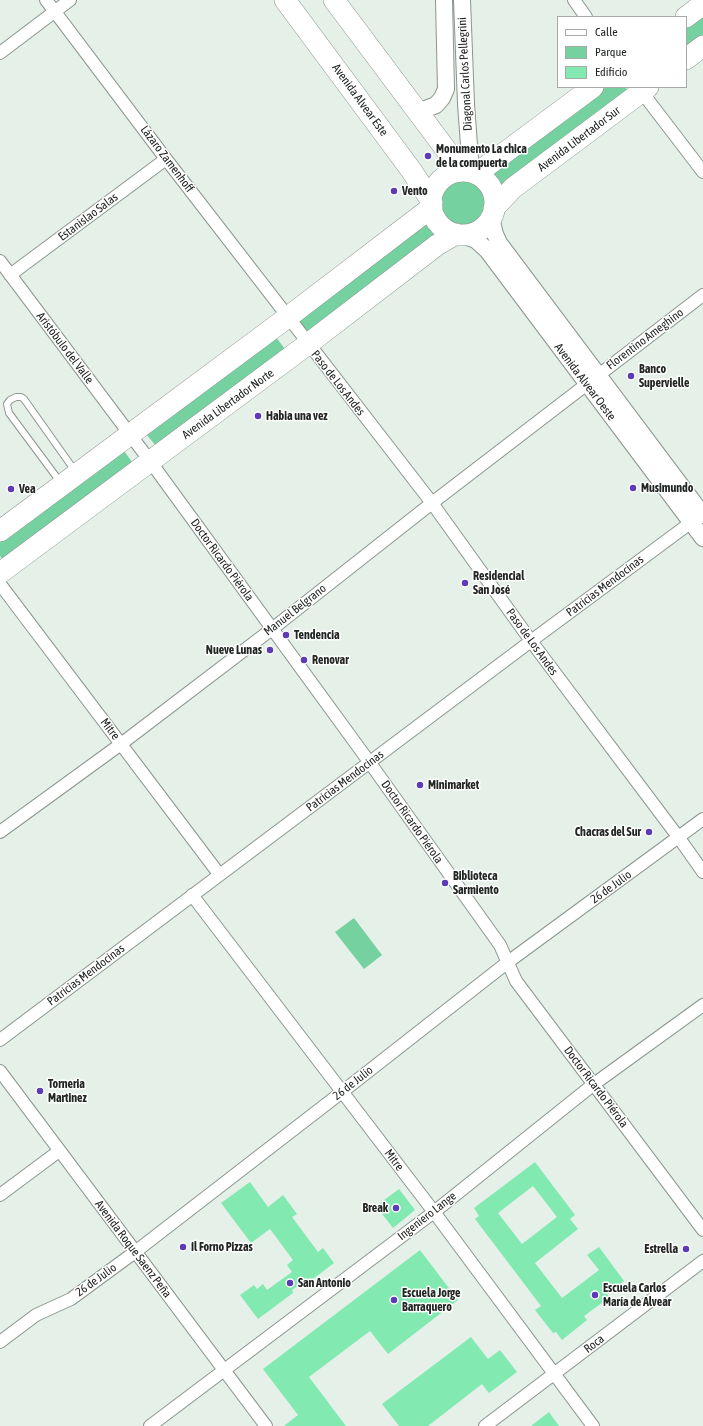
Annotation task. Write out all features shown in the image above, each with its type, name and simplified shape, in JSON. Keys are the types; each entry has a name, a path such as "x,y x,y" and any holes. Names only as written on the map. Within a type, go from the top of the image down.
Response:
{"highway":[{"name":"Avenida Alvear Este","path":"285,0 411,170 432,205"},
{"path":"334,0 418,112 470,172 485,180 491,188 495,198 493,213 484,227 473,233 458,235 450,232 435,218 432,205 434,190 439,182 446,176 453,173 470,172 593,88"},
{"path":"687,16 703,4"},
{"path":"687,58 703,46"},
{"name":"Avenida Libertador Sur","path":"493,213 513,188 643,89"},
{"path":"0,531 288,318 432,205"},
{"name":"Avenida Libertador Norte","path":"0,573 308,344 437,245 458,235"}],"main road":[{"name":"Diagonal Carlos Pellegrini","path":"418,112 436,105 446,90 444,0"},
{"name":"Diagonal Carlos Pellegrini","path":"462,0 470,172"},
{"name":"Avenida Alvear Oeste","path":"493,213 495,234 499,243 592,379"},
{"name":"Avenida Alvear Oeste","path":"458,235 476,240 487,250 592,379 700,516 703,538"}],"street":[{"name":"Lázaro Zamenhoff","path":"46,0 288,318"},
{"path":"0,53 70,0"},
{"path":"574,0 585,16"},
{"path":"643,89 703,172"},
{"name":"Estanislao Salas","path":"10,275 166,159"},
{"name":"Aristóbulo del Valle","path":"0,261 130,435"},
{"name":"Florentino Ameghino","path":"592,379 703,294"},
{"name":"Paso de Los Andes","path":"288,318 432,503 531,641 703,872"},
{"name":"Manuel Belgrano","path":"0,832 121,744 272,629 592,379"},
{"name":"Doctor Ricardo Piérola","path":"130,435 370,763 500,945 516,981 703,1230"},
{"name":"Patricias Mendocinas","path":"0,1040 219,874 700,516"},
{"name":"Mitre","path":"0,584 219,874"},
{"name":"26 de Julio","path":"0,1342 36,1315 71,1299 135,1252 508,962 703,819"},
{"name":"Mitre","path":"192,895 434,1212 593,1426"},
{"name":"Ingeniero Lange","path":"150,1426 434,1212 594,1084 703,1005"},
{"name":"Avenida Roque Saenz Peña","path":"0,1071 266,1426"},
{"path":"0,1195 59,1151"},
{"name":"Roca","path":"484,1426 703,1261"}],"lane":[{"path":"16,397 21,397 24,399 69,480 9,413 7,404 10,400 16,397"}],"green space":[{"path":"703,14 703,35 687,47 687,26"},
{"path":"604,88 626,88 628,91 499,189 489,176"},
{"path":"458,179 468,179 480,185 485,193 485,211 480,219 472,224 458,225 450,222 443,215 440,207 440,197 443,189 450,182"},
{"path":"426,223 436,237 307,335 297,321"},
{"path":"275,336 285,349 157,447 146,434"},
{"path":"122,448 132,462 3,560 0,556 0,541"},
{"path":"354,918 382,955 364,969 335,932"}],"building":[{"path":"535,1162 575,1215 570,1219 578,1229 535,1263 562,1298 599,1270 587,1255 599,1247 624,1281 607,1294 610,1297 584,1316 587,1320 562,1340 556,1332 553,1333 535,1310 541,1306 475,1219 479,1216 474,1208","holes":["533,1186 557,1217 522,1244 498,1213"]},
{"path":"250,1182 268,1207 283,1195 297,1214 292,1217 318,1252 323,1248 334,1263 309,1282 307,1279 292,1290 293,1293 258,1319 240,1295 254,1285 257,1289 263,1284 267,1290 292,1272 287,1265 293,1260 270,1229 251,1243 221,1203"},
{"name":"Break","path":"399,1189 415,1210 393,1228 376,1206"},
{"path":"420,1250 458,1300 388,1354 370,1331 309,1377 346,1426 284,1426 298,1415 263,1369"},
{"path":"471,1337 488,1359 500,1350 517,1372 489,1393 482,1384 428,1426 399,1426 382,1404"},
{"path":"549,1412 559,1426 531,1426"}],"place":[{"name":"Monumento La chica de la compuerta","path":"428,156"},
{"name":"Vento","path":"394,191"},
{"name":"Banco Supervielle","path":"631,376"},
{"name":"Habia una vez","path":"258,416"},
{"name":"Musimundo","path":"633,488"},
{"name":"Vea","path":"11,489"},
{"name":"Residencial San José","path":"465,583"},
{"name":"Tendencia","path":"286,635"},
{"name":"Nueve Lunas","path":"270,650"},
{"name":"Renovar","path":"304,660"},
{"name":"Minimarket","path":"420,785"},
{"name":"Chacras del Sur","path":"649,832"},
{"name":"Biblioteca Sarmiento","path":"445,883"},
{"name":"Torneria Martinez","path":"40,1091"},
{"name":"Break","path":"396,1208"},
{"name":"Il Forno Pizzas","path":"183,1247"},
{"name":"Estrella","path":"686,1249"},
{"name":"San Antonio","path":"290,1283"},
{"name":"Escuela Carlos María de Alvear","path":"595,1295"},
{"name":"Escuela Jorge Barraquero","path":"394,1300"}]}
